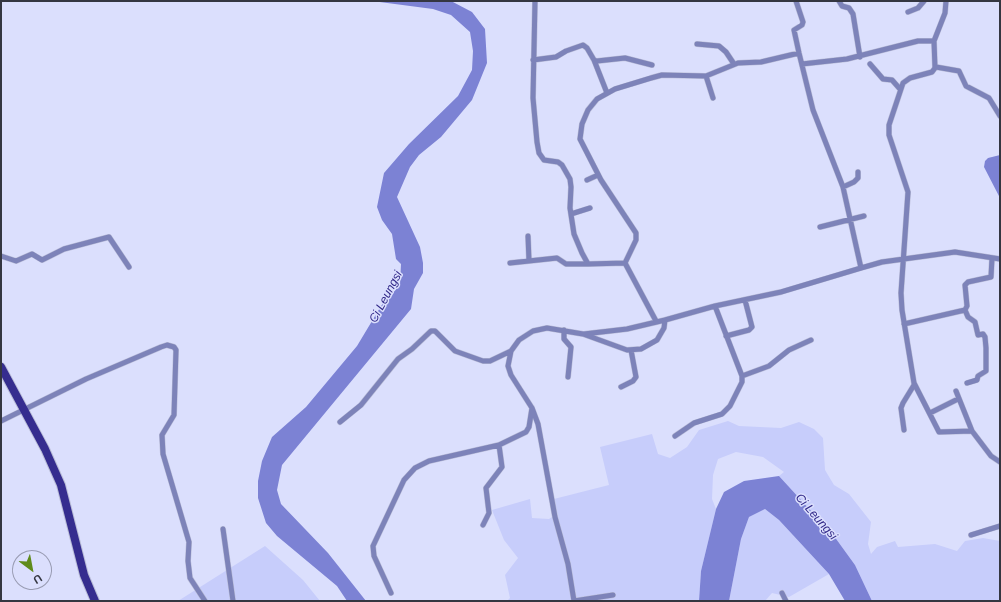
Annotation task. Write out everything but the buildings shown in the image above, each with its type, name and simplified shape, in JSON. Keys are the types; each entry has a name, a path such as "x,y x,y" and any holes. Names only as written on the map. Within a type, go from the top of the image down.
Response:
{"main road":[{"path":"1,367 45,449 61,485 84,575 95,601"}],"street":[{"path":"535,1 533,98 537,147 543,158 560,163 571,182 570,199 574,234 588,264"},
{"path":"796,1 803,22 802,25 794,30 799,53 820,130 837,168 843,187 861,268"},
{"path":"839,1 842,6 849,8 853,14 860,57"},
{"path":"908,12 918,8 924,1"},
{"path":"946,1 945,13 934,41 936,67 932,72 910,78 903,83 890,119 889,132 908,192 901,301 914,385 939,432 972,432"},
{"path":"802,64 860,57 918,41 934,41"},
{"path":"697,44 719,46 726,52 734,64"},
{"path":"533,60 559,56 566,51 583,45 587,48 594,60 607,93"},
{"path":"656,321 626,263 636,236 598,175 581,143 580,135 588,110 597,99 607,93 625,85 662,75 706,76 734,64 761,62 799,53"},
{"path":"594,60 602,62 625,58 652,65"},
{"path":"870,64 883,79 892,80 900,89"},
{"path":"936,67 959,71 966,86 989,98 1000,116"},
{"path":"706,76 713,98"},
{"path":"843,187 856,179 858,172"},
{"path":"587,180 598,175"},
{"path":"571,214 590,208"},
{"path":"820,227 864,216"},
{"path":"528,236 529,261"},
{"path":"1,256 16,261 32,254 42,260 64,249 109,237 129,267"},
{"path":"584,334 627,329 715,306 781,292 882,262 955,252 1000,259"},
{"path":"510,264 557,258 566,264 626,263"},
{"path":"967,384 977,380 978,376 986,371 986,348 984,335 978,335 975,322 968,317 965,310 967,306 966,284 991,277 992,258"},
{"path":"726,336 749,330 752,327 745,300"},
{"path":"675,436 694,423 722,414 730,406 742,382 742,376 715,306"},
{"path":"904,324 965,310"},
{"path":"613,595 574,601 568,564 555,517 538,424 532,408 509,370 508,362 511,351 519,340 533,331 547,328 564,330 584,334 632,350 641,349 653,343 664,328 665,320"},
{"path":"564,330 564,339 571,348 568,377"},
{"path":"340,422 358,408 398,358 412,349 431,331 435,331 455,351 483,361 490,361 511,351"},
{"path":"742,376 769,366 789,350 811,340"},
{"path":"1,421 86,379 161,347 167,345 174,347 176,350 174,415 162,435 163,454 189,542 188,566 190,578 205,601"},
{"path":"621,387 633,381 636,377 632,350"},
{"path":"904,430 901,408 903,402 914,385"},
{"path":"956,391 972,432 991,456 1000,462"},
{"path":"930,413 958,399"},
{"path":"391,593 374,556 374,546 404,480 415,468 429,461 499,445 526,432 529,427 532,408"},
{"path":"483,525 489,513 486,488 502,467 499,445"},
{"path":"971,535 1000,526"},
{"path":"223,529 232,601"},
{"path":"782,593 786,601"}],"shaded area":[{"path":"728,421 739,426 781,428 799,422 814,429 823,438 825,470 834,485 849,494 871,522 868,544 871,554 877,547 895,541 898,547 935,544 957,551 965,541 983,538 1000,541 1000,601 872,601 855,565 834,536 779,476 784,472 763,457 736,452 718,459 713,475 712,499 716,509 701,571 699,601 507,601 510,598 505,575 518,558 504,540 492,510 530,499 532,518 549,519 552,517 550,500 609,485 600,447 652,434 658,454 670,458 687,447 699,430"},
{"path":"765,509 779,520 829,574 789,597 772,593 765,601 729,601 741,539 749,517"},
{"path":"265,546 303,580 320,601 178,601"}],"water":[{"path":"372,1 451,1 472,12 485,29 487,63 472,100 441,137 419,155 410,167 397,197 420,247 423,263 423,273 414,289 411,309 282,465 277,490 281,504 328,553 366,601 347,601 337,586 277,536 266,523 258,498 258,481 262,461 272,437 306,407 357,346 381,306 400,285 401,264 396,259 392,234 382,220 377,207 384,173 409,144 458,96 472,70 473,51 470,32 451,15 433,9"},
{"path":"1000,155 1000,198 984,167 985,161 988,158"},
{"name":"Ci Leungsi","path":"779,476 834,536 855,565 872,601 845,601 829,574 779,520 765,509 749,517 741,539 729,601 699,601 701,571 716,509 724,492 744,481"}]}
